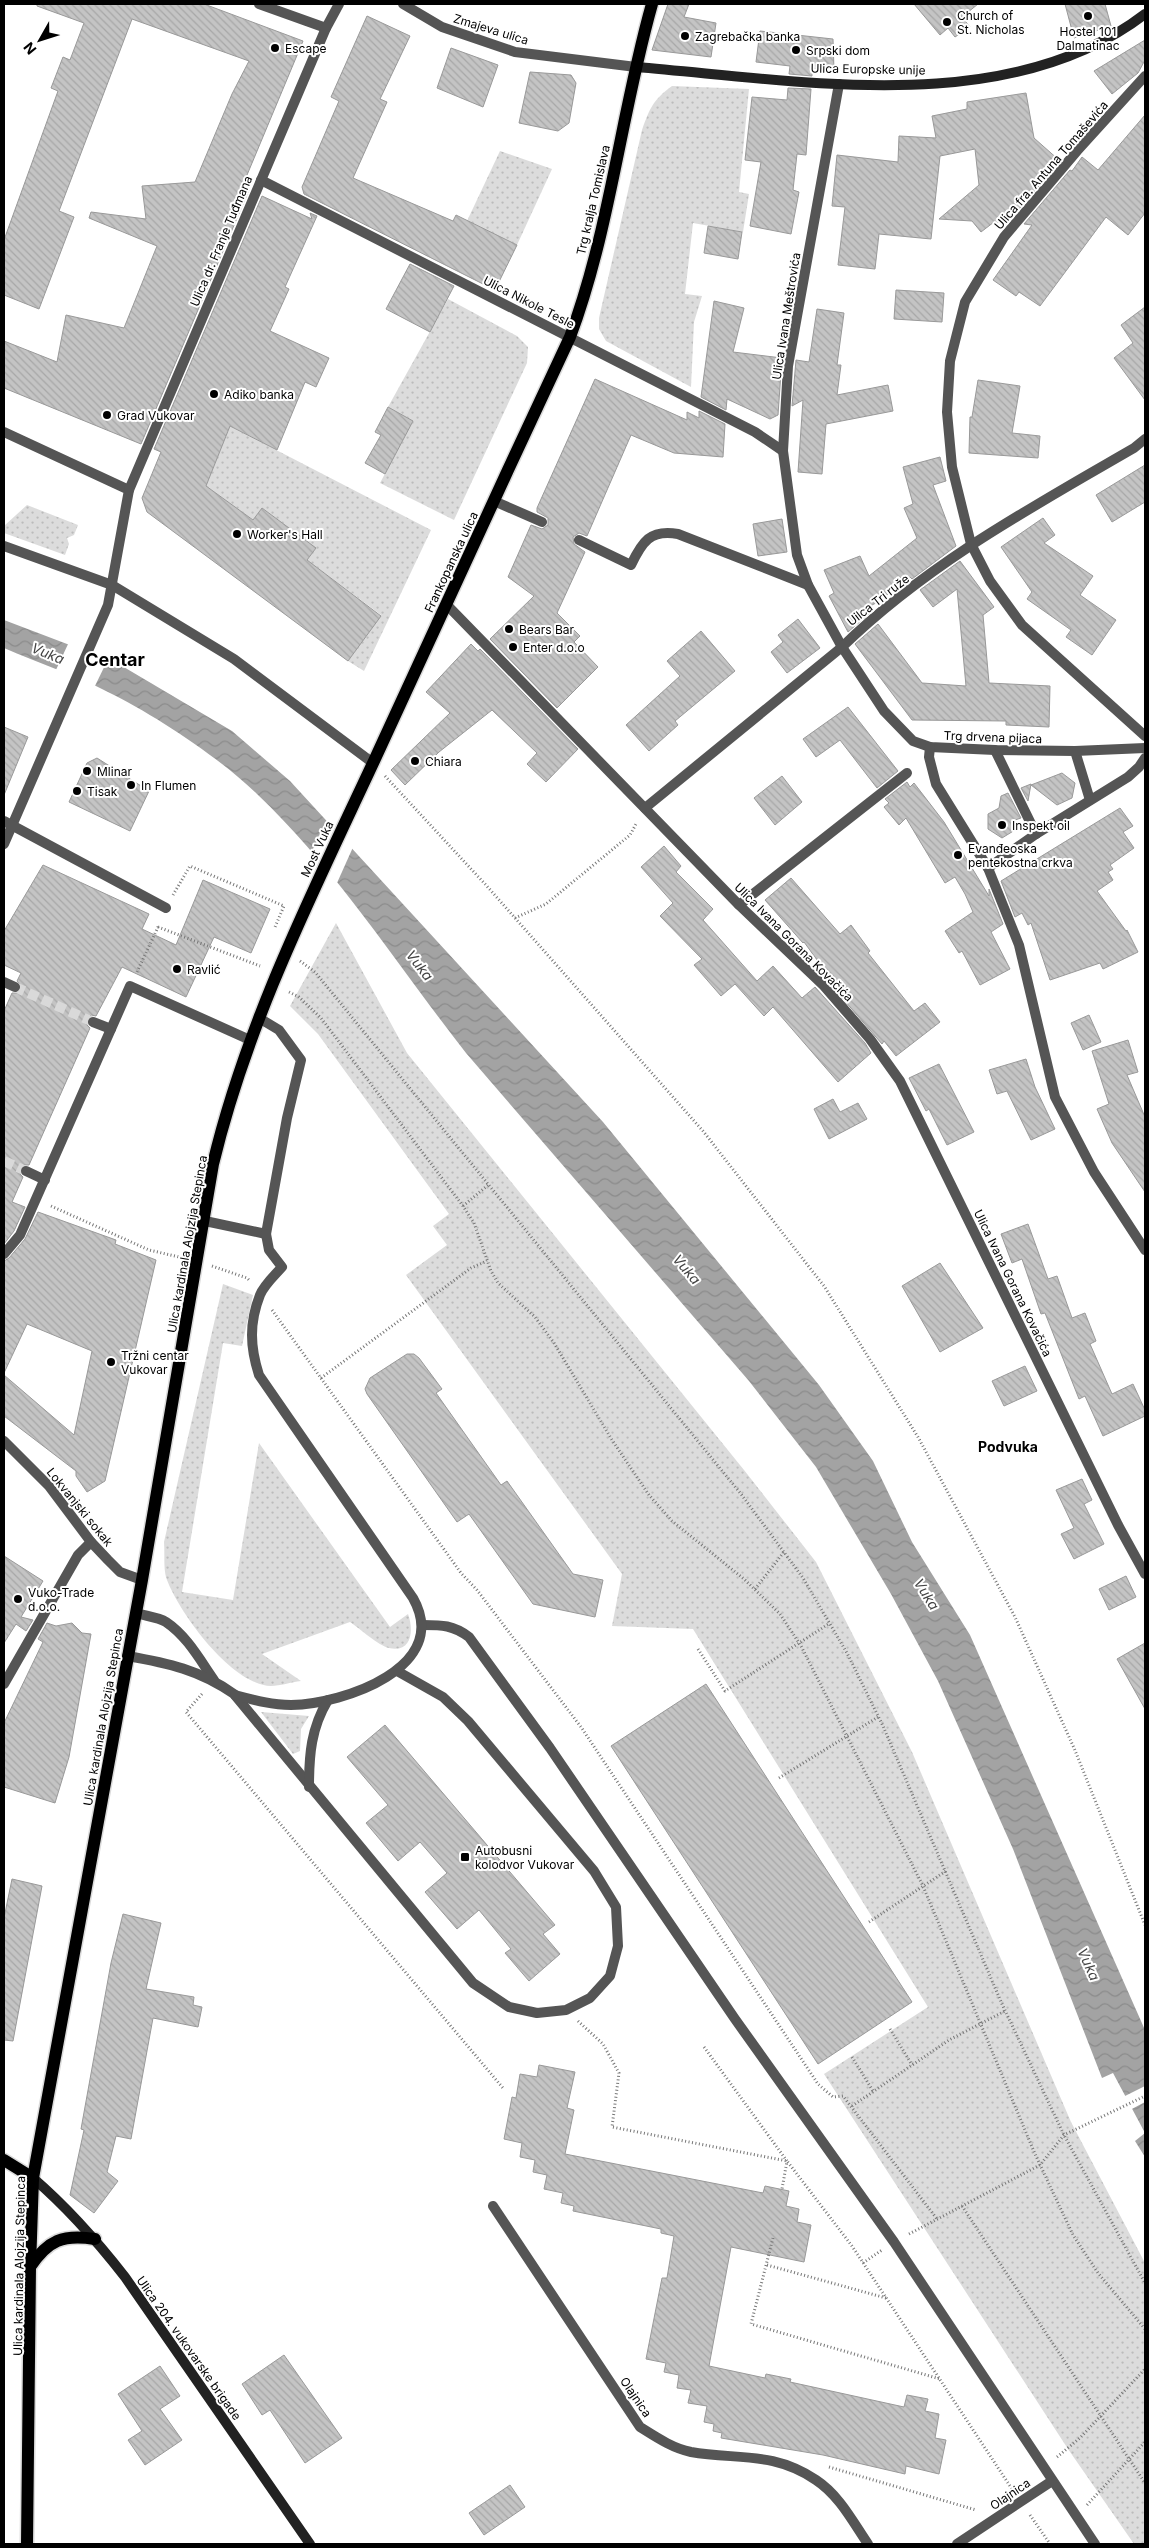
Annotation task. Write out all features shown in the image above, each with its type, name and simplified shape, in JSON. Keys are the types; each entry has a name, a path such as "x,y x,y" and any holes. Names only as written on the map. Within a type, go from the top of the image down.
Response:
{"main road":[{"name":"Trg kralja Tomislava","path":"570,337 579,313 597,244 636,67 652,4"},
{"name":"Ulica Europske unije","path":"636,67 839,84 919,84 1014,72 1102,42 1145,14"},
{"name":"Frankopanska ulica","path":"356,798 570,337"},
{"name":"Most Vuka","path":"304,911 356,798"},
{"name":"Ulica kardinala Alojzija Stepinca","path":"27,2544 30,2266 33,2178 142,1580 205,1221 213,1164 226,1109 250,1040 304,911"},
{"path":"4,2160 33,2178"},
{"name":"Ulica 204. vukovarske brigade","path":"33,2178 62,2203 95,2239 125,2277 310,2544"},
{"path":"30,2266 40,2252 51,2243 65,2237 95,2239"}],"street":[{"path":"259,4 326,28"},
{"name":"Ulica dr. Franje Tuđmana","path":"4,844 8,823 60,714 108,605 129,490 326,28 339,4"},
{"name":"Zmajeva ulica","path":"403,4 442,27 514,52 636,67"},
{"name":"Ulica fra. Antuna Tomaševića","path":"1145,76 1076,151 1004,237 965,302 950,361 947,412 952,467 971,544 990,581 1022,625 1145,736"},
{"name":"Ulica Ivana Meštrovića","path":"839,84 788,366 783,451 797,555 808,585 842,647 884,711 913,740 930,747"},
{"name":"Ulica Nikole Tesle","path":"261,180 755,432 783,451"},
{"path":"4,432 129,490"},
{"name":"Uilca Tri ruže","path":"645,808 842,647 862,628 971,544 1134,448 1145,439"},
{"path":"494,501 542,522"},
{"path":"579,540 631,565 641,546 651,536 664,532 678,534 808,585"},
{"path":"4,546 112,585 234,659 373,762"},
{"name":"Ulica Ivana Gorana Kovačića","path":"446,604 740,905 824,986 870,1039 900,1081 1118,1525 1145,1574"},
{"name":"Trg drvena pijaca","path":"1145,748 1075,751 930,747 929,757 936,784 988,868 1018,945 1055,1097 1094,1172 1145,1250"},
{"path":"995,750 1036,834"},
{"path":"1075,751 1090,800"},
{"path":"988,868 1036,834 1128,777 1140,767 1145,758"},
{"path":"740,905 907,774"},
{"path":"8,823 166,908"},
{"path":"4,982 15,987"},
{"path":"4,1254 20,1236 130,986 250,1040"},
{"path":"234,1694 259,1702 292,1705 328,1700 359,1690 397,1671 414,1654 423,1626 421,1612 413,1598 259,1375 252,1353 251,1331 260,1293 282,1267 269,1250 266,1234 287,1118 301,1060 279,1030 259,1018"},
{"path":"94,1022 111,1029"},
{"path":"26,1171 45,1180"},
{"path":"205,1221 266,1234"},
{"name":"Lokvanjski sokak","path":"4,1441 49,1486 90,1542 120,1572 142,1580"},
{"path":"4,1684 78,1555 90,1542"},
{"path":"136,1613 165,1621 178,1632 191,1646 214,1680"},
{"path":"423,1626 443,1625 457,1628 468,1637 555,1756 734,2019 894,2242 1095,2544"},
{"path":"127,1656 174,1664 214,1680 234,1694 473,1983 510,2007 537,2013 566,2010 590,1998 610,1976 618,1946 616,1908 594,1872 468,1722 443,1698 397,1671"},
{"path":"309,1787 309,1761 312,1736 317,1718 328,1700"},
{"name":"Olajnica","path":"493,2206 640,2426 663,2442 691,2452 753,2456 791,2466 816,2480 839,2501 868,2544"},
{"name":"Olajnica","path":"957,2544 1052,2481"}],"path":[{"path":"373,762 515,918 703,1131 824,1286 918,1437 1015,1617 1074,1748 1145,1925"},
{"path":"515,918 546,904 630,835 645,808"},
{"path":"226,880 284,906 274,931"},
{"path":"158,927 260,964 257,973"},
{"path":"287,951 315,972 741,1494 803,1578 830,1623 878,1717 1005,2011 1064,2135 1145,2283"},
{"path":"273,982 299,997 321,1018 463,1206 474,1223 487,1261 498,1283 535,1317 554,1343 612,1440 649,1495 672,1521 755,1589 780,1614 799,1643 923,1886 1040,2165 1073,2235 1098,2273 1145,2329"},
{"path":"463,1206 488,1184"},
{"path":"36,1199 150,1250 198,1262 247,1278 260,1293 461,1573 477,1590 581,1727 818,2084 833,2097 843,2096 852,2106 937,2219"},
{"path":"179,1257 181,1248"},
{"path":"321,1378 471,1268 487,1261"},
{"path":"755,1589 784,1552"},
{"path":"698,1649 725,1691 830,1623"},
{"path":"214,1680 186,1712 503,2088"},
{"path":"779,1778 878,1717"},
{"path":"869,1922 946,1871"},
{"path":"566,2010 603,2044 619,2073 612,2127 788,2161"},
{"path":"852,2106 949,2040 1005,2011"},
{"path":"890,2029 912,2065"},
{"path":"704,2047 852,2246 1050,2544"},
{"path":"852,2057 873,2091"},
{"path":"894,2242 1040,2165 1064,2135 1145,2096"},
{"path":"782,2189 788,2161"},
{"path":"962,2206 1145,2483"},
{"path":"772,2238 767,2265 751,2324 941,2379"},
{"path":"767,2265 886,2298"},
{"path":"1043,2468 1080,2438 1145,2369"},
{"path":"1076,2516 1145,2442"},
{"path":"821,2465 998,2517"}],"shaded area":[{"path":"672,86 749,89 739,192 749,194 743,232 693,223 685,294 702,296 694,322 691,387 606,341 599,329 599,318 642,130 653,105"},
{"path":"500,151 552,169 517,245 467,221"},
{"path":"448,299 517,336 528,347 527,363 454,520 380,483 413,421 388,407"},
{"path":"230,426 431,530 364,671 348,661 381,615 307,560 316,548 262,508 253,520 206,486"},
{"path":"27,505 78,525 74,535 67,538 69,544 65,555 4,533 4,526"},
{"path":"336,923 407,1053 744,1470 816,1562 912,1752 1071,2122 1145,2263 1145,2544 1134,2544 1068,2449 824,2074 928,2007 693,1629 612,1626 622,1574 406,1275 447,1245 433,1226 449,1214 318,1034 290,1006"},
{"path":"223,1284 253,1295 242,1346 223,1343 182,1592 233,1600 259,1443 390,1627 408,1614 411,1633 407,1644 403,1647 397,1649 385,1647 350,1622 262,1654 301,1681 271,1686 256,1683 240,1674 209,1645 183,1611 167,1580 164,1542"},
{"path":"261,1712 309,1716 301,1729 300,1751 293,1754"}],"water":[{"name":"Vuka","path":"4,620 117,663 232,731 290,781 603,1122 819,1385 873,1461 912,1542 970,1635 1145,2030 1145,2133 1113,2073 1102,2078 1013,1849 938,1681 891,1594 816,1467 749,1381 466,1053 341,887 287,824 225,766 166,725 95,686 4,648"},
{"path":"1145,2133 1145,2157 1135,2141"}],"pier":[{"path":"69,642 109,657 94,688 55,672"},
{"path":"328,818 354,845 337,883 311,854"},
{"path":"1145,2086 1145,2102 1130,2110 1123,2097"}],"building":[{"path":"37,4 204,4 303,41 242,187 249,190 141,444 4,388 4,341 57,362 66,315 124,328 157,246 89,218 91,212 146,219 142,186 195,182 232,94 249,61 132,19 59,211 74,217 39,309 4,295 4,240 58,91 51,88 63,57 70,60 84,23 37,6"},
{"name":"Zagrebačka banka","path":"668,4 689,4 684,17 716,23 711,57 652,50"},
{"name":"Church of St. Nicholas","path":"914,4 978,4 962,17 970,27 955,37 948,28 940,35"},
{"name":"Hostel 101 Dalmatinac","path":"1065,4 1105,4 1111,26 1074,38"},
{"path":"367,16 410,36 380,99 387,102 353,178 453,221 456,215 517,245 495,290 304,194 302,187 339,101 331,97"},
{"name":"Srpski dom","path":"760,31 833,39 834,71 812,68 812,76 789,74 790,66 756,62"},
{"path":"1145,40 1145,60 1138,73 1112,94 1094,71"},
{"path":"451,48 498,65 483,107 437,88"},
{"path":"530,72 571,75 576,83 569,123 558,131 519,123"},
{"path":"788,88 811,89 806,155 797,154 793,190 799,192 791,234 750,226 761,162 745,160 752,97 787,100"},
{"path":"1026,93 1034,138 1060,161 1007,223 994,222 981,232 972,221 939,219 979,185 975,149 940,156 931,239 879,234 875,269 838,265 845,207 832,206 837,155 898,162 899,136 936,138 932,116 967,109 967,102"},
{"path":"1145,115 1145,213 1128,235 1106,217 1040,306 1019,292 1016,296 993,280 1032,225 1024,224 1070,170 1072,171 1082,157 1098,170"},
{"path":"262,196 312,219 310,213 317,216 285,287 289,289 270,331 329,358 316,387 305,382 277,450 230,426 206,486 253,520 262,508 316,548 307,560 381,616 348,661 147,512 142,498 161,452 154,449"},
{"path":"708,226 742,232 738,259 704,253"},
{"path":"410,264 454,286 430,332 386,309"},
{"path":"896,290 944,293 942,322 894,319"},
{"path":"714,301 744,308 733,352 782,358 778,415 770,419 727,399 726,410 701,397"},
{"path":"1145,307 1145,400 1114,358 1133,343 1121,325"},
{"path":"817,309 844,313 837,365 841,365 837,395 888,385 893,411 826,424 822,474 798,472 803,400 792,406 796,360 809,362"},
{"path":"595,379 687,420 687,412 699,418 699,411 725,424 723,457 674,453 631,435 587,536 579,533 573,537 574,544 585,552 557,613 580,636 574,642 598,667 557,708 490,639 534,596 508,577 531,525 542,529 548,525 548,518 537,512 537,508"},
{"path":"978,380 1020,386 1012,433 1040,436 1038,458 969,453 970,417 972,417"},
{"path":"388,407 413,421 385,474 365,463 381,435 375,432"},
{"path":"940,457 946,481 933,485 956,546 912,579 910,577 878,602 866,608 870,613 848,632 829,596 834,593 824,570 860,556 869,576 917,538 904,508 913,504 903,467"},
{"path":"1145,465 1145,502 1112,522 1096,495"},
{"path":"1043,518 1055,535 1044,543 1093,576 1080,595 1116,620 1092,655 1066,637 1071,630 1027,599 1032,592 1001,547"},
{"path":"782,519 787,552 758,556 753,524"},
{"path":"960,561 994,607 983,615 989,683 1050,686 1049,727 1006,725 1006,721 912,720 855,644 878,624 922,683 966,686 957,589 933,607 920,590"},
{"path":"798,619 820,648 787,673 771,652 783,642 778,635"},
{"path":"701,631 735,671 675,721 678,725 649,751 626,725 680,676 667,661"},
{"path":"471,644 478,651 480,649 578,749 546,782 527,764 537,753 492,710 439,752 405,785 391,770 450,713 426,692"},
{"path":"848,707 898,771 877,788 840,740 816,757 803,739"},
{"path":"4,727 28,737 4,795"},
{"path":"97,758 149,791 130,831 69,802 87,763"},
{"path":"1062,773 1075,783 1072,798 1057,805 1031,785"},
{"path":"782,776 802,802 775,825 754,798"},
{"path":"907,782 910,787 914,783 944,822 989,896 989,889 1003,924 991,932 1010,969 980,985 962,951 959,953 945,931 973,912 965,894 955,877 945,883 906,818 899,825 884,807 889,803 885,799"},
{"path":"1031,784 1028,801 1021,788"},
{"path":"1008,793 1021,818 1015,820 1015,830 1002,838 988,829 988,814 999,808 1001,796"},
{"path":"1120,808 1133,826 1123,832 1134,848 1110,865 1113,869 1108,872 1113,880 1097,891 1127,930 1138,952 1103,969 1100,963 1050,980 1031,923 1028,925 1022,913 1015,917 1001,881"},
{"path":"664,846 681,866 676,872 713,909 703,920 757,981 773,966 802,998 815,987 865,1043 871,1053 838,1082 773,1007 764,1016 735,984 721,996 694,965 702,959 660,916 673,903 641,867"},
{"path":"43,865 149,914 142,929 176,945 203,880 270,909 251,953 214,937 186,997 122,967 96,1016 91,1015 87,1019 86,1024 90,1028 29,1165 23,1165 20,1169 20,1174 23,1177 12,1202 25,1207 14,1231 4,1244 4,1011 12,993 19,993 22,987 17,981 21,973 4,965 4,931"},
{"path":"791,878 840,934 851,925 870,951 868,953 914,1011 925,1003 940,1022 896,1056 884,1041 882,1044 825,978 828,975 804,942 765,900"},
{"path":"1089,1015 1101,1042 1083,1050 1071,1023"},
{"path":"1128,1040 1138,1072 1127,1075 1145,1117 1145,1192 1112,1143 1097,1109 1109,1104 1092,1051"},
{"path":"1026,1059 1035,1087 1055,1129 1031,1140 1007,1091 997,1094 989,1070"},
{"path":"939,1064 974,1132 947,1145 929,1109 926,1111 909,1078"},
{"path":"833,1099 840,1112 858,1103 867,1119 829,1139 814,1109"},
{"name":"Tržni centar Vukovar","path":"38,1212 116,1240 115,1244 156,1260 105,1481 87,1492 76,1476 76,1471 4,1416 4,1375 74,1435 92,1351 27,1324 4,1373 4,1261 9,1258 25,1239"},
{"path":"1028,1224 1048,1279 1057,1276 1072,1318 1085,1313 1096,1341 1090,1344 1112,1394 1133,1384 1145,1410 1145,1416 1103,1436 1085,1396 1079,1399 1045,1313 1041,1314 1022,1259 1012,1263 1001,1234"},
{"path":"940,1263 983,1328 940,1352 902,1286"},
{"path":"407,1354 414,1354 419,1358 442,1389 436,1393 501,1485 507,1481 573,1574 603,1580 595,1617 533,1604 469,1514 457,1522 365,1389 370,1378"},
{"path":"1025,1366 1037,1391 1004,1406 992,1381"},
{"path":"1082,1479 1092,1500 1084,1504 1104,1544 1074,1559 1061,1534 1074,1528 1056,1490"},
{"name":"Vuko-Trade d.o.o.","path":"4,1556 43,1581 21,1617 33,1620 26,1631 16,1624 4,1643"},
{"path":"1126,1576 1136,1597 1109,1610 1099,1589"},
{"path":"47,1623 56,1626 72,1623 82,1633 91,1634 69,1757 55,1803 4,1787 4,1723 43,1642 38,1639"},
{"path":"1145,1643 1145,1709 1117,1659"},
{"path":"706,1684 912,2002 818,2064 611,1746"},
{"name":"Autobusni kolodvor Vukovar","path":"385,1725 555,1925 543,1934 560,1954 529,1981 505,1953 511,1949 479,1910 457,1929 425,1892 447,1873 420,1842 398,1861 366,1823 388,1805 347,1757"},
{"path":"12,1879 42,1886 13,2041 4,2040 4,1918"},
{"path":"123,1914 161,1923 146,1989 194,1997 193,2005 202,2007 198,2027 153,2018 131,2139 116,2136 107,2172 118,2181 94,2213 70,2195 84,2130 81,2129 111,1963"},
{"path":"539,2065 575,2072 567,2108 574,2110 565,2154 763,2193 765,2186 789,2191 786,2206 799,2209 797,2222 811,2225 804,2262 731,2247 709,2366 765,2378 766,2374 791,2379 790,2382 904,2407 907,2395 928,2399 925,2411 939,2414 935,2438 946,2440 939,2474 906,2466 905,2474 823,2455 721,2438 722,2433 713,2431 714,2424 704,2422 707,2406 688,2403 691,2390 677,2388 679,2375 664,2372 666,2363 646,2359 662,2278 667,2278 674,2236 661,2233 661,2229 573,2211 574,2206 561,2203 563,2193 544,2189 547,2175 533,2172 535,2160 520,2157 522,2143 504,2139 512,2097 516,2098 520,2074 537,2077"},
{"path":"284,2355 342,2438 305,2463 270,2410 262,2415 242,2384"},
{"path":"160,2366 180,2396 160,2409 182,2440 145,2465 128,2440 142,2431 118,2394"},
{"path":"510,2485 525,2507 484,2535 469,2513"}],"tunnel":[{"path":"15,987 93,1022"},
{"path":"4,1161 26,1171"}],"place":[{"name":"Hostel 101 Dalmatinac","path":"1088,16"},
{"name":"Church of St. Nicholas","path":"947,22"},
{"name":"Zagrebačka banka","path":"685,36"},
{"name":"Escape","path":"275,48"},
{"name":"Srpski dom","path":"796,50"},
{"name":"Adiko banka","path":"214,394"},
{"name":"Grad Vukovar","path":"107,415"},
{"name":"Worker's Hall","path":"237,534"},
{"name":"Bears Bar","path":"509,629"},
{"name":"Enter d.o.o","path":"513,647"},
{"name":"Chiara","path":"415,761"},
{"name":"Mlinar","path":"87,771"},
{"name":"In Flumen","path":"131,785"},
{"name":"Tisak","path":"77,791"},
{"name":"Inspekt oil","path":"1002,825"},
{"name":"Evanđeoska pentekostna crkva","path":"958,855"},
{"name":"Ravlić","path":"177,969"},
{"name":"Tržni centar Vukovar","path":"111,1362"},
{"name":"Vuko-Trade d.o.o.","path":"18,1599"},
{"name":"Autobusni kolodvor Vukovar","path":"465,1857"}],"district":[{"name":"Centar","path":"115,659"},
{"name":"Podvuka","path":"1008,1446"}]}
